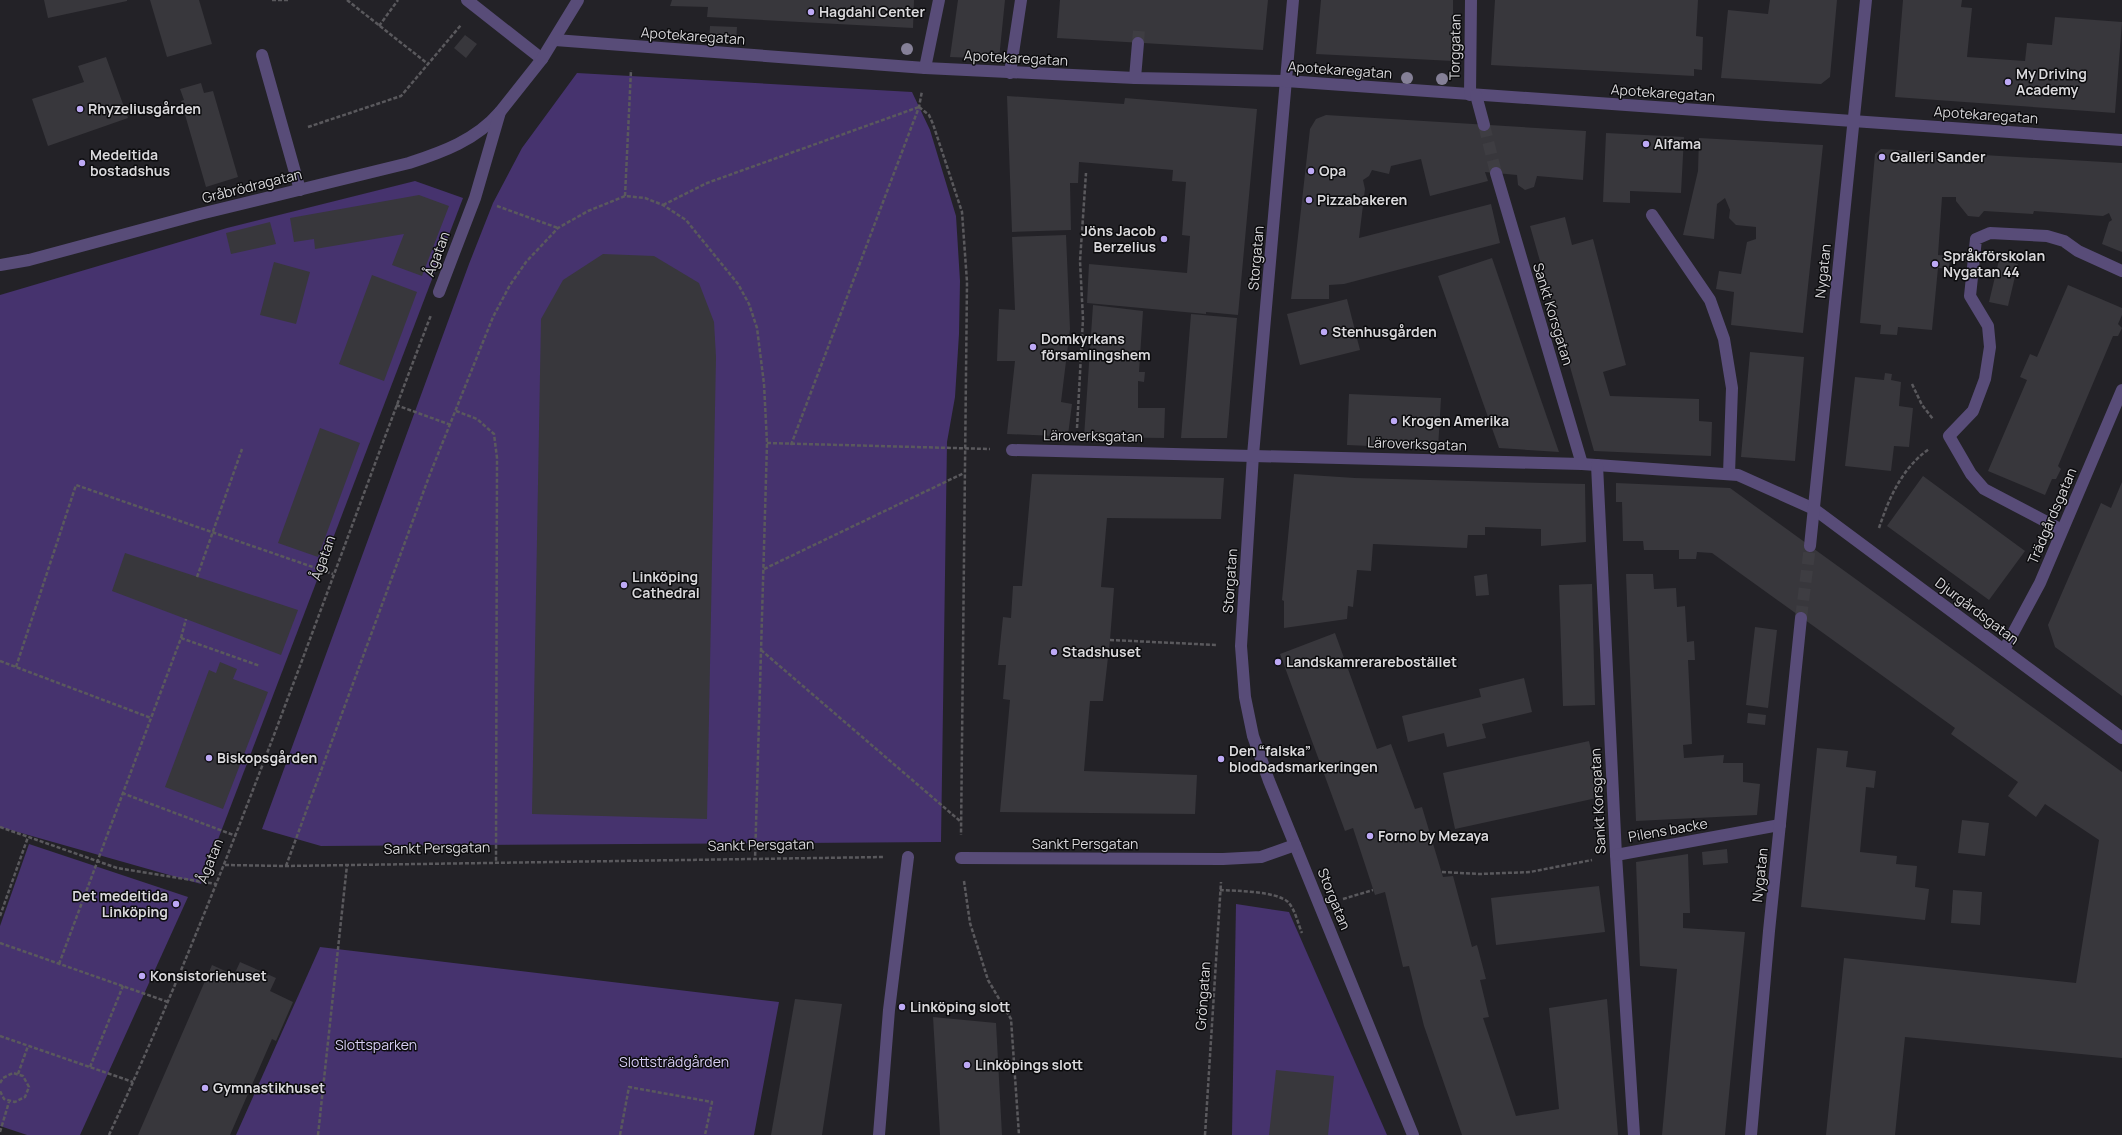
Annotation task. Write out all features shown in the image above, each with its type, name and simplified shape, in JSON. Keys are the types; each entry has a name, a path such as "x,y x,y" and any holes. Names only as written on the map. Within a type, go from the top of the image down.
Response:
{"street":[{"name":"Ågatan","path":"439,292 475,198 500,112 542,59 555,40 578,0"},
{"path":"925,68 939,0"},
{"path":"1010,73 1021,0"},
{"name":"Storgatan","path":"1294,0 1254,454 1241,646 1245,697 1253,736 1295,845 1413,1135"},
{"name":"Torggatan","path":"1471,0 1473,95"},
{"name":"Nygatan","path":"1810,546 1866,0"},
{"path":"472,3 542,59"},
{"name":"Apotekaregatan","path":"555,40 1010,73 1135,78 1286,81 2122,140"},
{"path":"1135,78 1138,43"},
{"path":"262,55 300,190"},
{"path":"1473,95 1484,125"},
{"name":"Gråbrödragatan","path":"0,265 29,260 409,163 440,153 465,141 489,125 500,112"},
{"name":"Sankt Korsgatan","path":"1496,173 1582,464"},
{"path":"1652,215 1710,300 1724,339 1732,388 1729,474"},
{"path":"2062,530 1984,489 1971,474 1949,436 1973,411 1985,379 1990,347 1988,326 1970,296 1976,240 1990,233 2048,236 2064,241 2078,251 2122,271"},
{"name":"Trädgårdsgatan","path":"2004,650 2040,583 2121,395"},
{"name":"Läroverksgatan","path":"1012,450 1254,454 1597,464 1738,475 1814,508"},
{"name":"Sankt Korsgatan","path":"1597,464 1616,855 1634,1135"},
{"name":"Djurgårdsgatan","path":"1814,508 2122,738"},
{"name":"Nygatan","path":"1751,1135 1801,618"},
{"name":"Pilens backe","path":"1616,855 1780,825"},
{"name":"Sankt Persgatan","path":"961,858 1222,859 1262,857 1295,845"},
{"path":"879,1135 889,1010 908,857"}],"path":[{"path":"272,0 290,0"},
{"path":"346,0 428,64"},
{"path":"379,26 398,0"},
{"path":"285,135 400,96 428,64 472,3"},
{"path":"625,196 630,74"},
{"path":"791,445 919,107 922,92"},
{"path":"663,205 708,183 919,107"},
{"path":"919,107 929,115 933,124 962,212 967,282 964,448 961,858 970,923 988,980 1011,1019 1019,1135"},
{"path":"1076,451 1084,319 1080,261 1086,173"},
{"path":"286,866 430,474 451,425 493,317 510,285 526,262 558,228 604,203 625,196 645,198 663,205 690,225 738,284 749,304 757,328 764,384 767,443 755,860"},
{"path":"510,211 558,228"},
{"name":"Ågatan","path":"109,1135 168,1002 225,865 439,292"},
{"path":"1871,551 1885,510 1900,479 1920,456 1949,436 1922,405 1912,384"},
{"path":"396,405 451,425"},
{"path":"456,411 478,419 494,434 497,458 496,862"},
{"path":"767,443 791,445 992,449"},
{"path":"197,576 242,449"},
{"path":"764,569 964,473"},
{"path":"16,667 76,485 333,574"},
{"path":"59,964 96,861 181,638 186,619"},
{"path":"181,638 260,666"},
{"path":"1110,640 1241,646"},
{"path":"761,650 961,822"},
{"path":"0,660 151,718"},
{"path":"122,793 236,836"},
{"path":"0,827 117,868 216,884"},
{"path":"0,916 28,837"},
{"name":"Pilens backe","path":"1442,872 1479,874 1530,872 1616,855"},
{"name":"Sankt Persgatan","path":"225,865 286,866 908,857"},
{"name":"Gröngatan","path":"1205,1135 1222,859"},
{"path":"318,1135 347,864"},
{"path":"1220,890 1270,894 1288,902 1294,914"},
{"path":"1320,905 1373,890"},
{"path":"0,942 168,1002"},
{"path":"90,1067 123,986"},
{"path":"0,1036 133,1082"},
{"path":"18,1074 28,1046"},
{"path":"0,1082 7,1074 18,1074 27,1081 28,1092 20,1101 9,1102 4,1099 0,1091"},
{"path":"620,1135 629,1087 712,1102 706,1135"},
{"path":"0,1132 9,1102"}],"green space":[{"path":"577,73 912,92 930,130 956,216 960,281 959,334 955,397 947,442 941,842 321,846 262,829 469,264 493,203 522,148"},
{"name":"Biskopsgården","path":"415,181 463,198 201,884 0,827 0,295 227,228"},
{"path":"29,844 188,897 80,1135 27,1135 0,1126 0,926"},
{"path":"1236,904 1289,912 1387,1135 1232,1135"},
{"name":"Slottsparken","path":"320,947 779,1002 754,1135 236,1135"}],"building":[{"path":"44,0 127,0 127,1 48,18"},
{"path":"150,0 199,0 212,44 167,57"},
{"name":"Hagdahl Center","path":"672,0 914,0 913,28 707,17 708,7 670,6"},
{"path":"958,0 1005,0 999,59 950,57"},
{"path":"1060,0 1268,0 1263,50 1057,38"},
{"path":"1321,0 1453,0 1453,61 1316,54"},
{"path":"1495,0 1698,0 1696,36 1703,37 1702,70 1694,69 1694,76 1491,65"},
{"path":"1770,0 1837,0 1830,77 1821,84 1721,78 1728,10 1768,14"},
{"path":"1903,0 1962,0 1961,7 1972,8 1967,57 2025,61 2027,43 2052,45 2055,17 2122,22 2115,113 1895,97"},
{"path":"710,26 737,27 736,43 709,42"},
{"path":"465,35 477,44 466,58 454,48"},
{"name":"Rhyzeliusgården","path":"106,57 128,118 48,146 32,99 84,82 78,66"},
{"path":"201,83 204,93 213,91 238,177 206,187 181,101 184,100 180,89"},
{"path":"1007,96 1124,104 1125,98 1257,109 1238,315 1206,312 1206,314 1087,303 1089,264 1187,273 1190,236 1182,235 1186,182 1172,181 1173,170 1079,162 1078,183 1070,183 1071,230 1012,232"},
{"path":"1326,115 1586,131 1583,180 1537,176 1534,187 1525,190 1518,185 1517,175 1485,172 1488,181 1430,196 1421,159 1391,166 1389,174 1372,170 1369,176 1363,180 1365,189 1359,238 1491,204 1500,243 1344,284 1329,285 1329,299 1291,299 1310,129 1316,119"},
{"path":"1606,133 1684,137 1681,193 1630,191 1630,203 1603,202"},
{"path":"1699,138 1823,145 1803,333 1731,325 1734,292 1716,289 1719,271 1741,274 1747,242 1756,239 1756,227 1736,225 1729,218 1730,210 1725,198 1717,204 1714,239 1683,235 1698,171"},
{"path":"1881,149 2122,163 2122,252 2102,244 2109,222 2112,220 2109,213 2103,216 2034,211 2033,214 1984,211 1979,217 1968,216 1956,201 1956,197 1942,197 1938,255 1950,256 1949,269 1938,268 1932,330 1898,327 1897,335 1880,334 1881,325 1860,323 1875,154"},
{"path":"419,195 449,206 422,276 392,265 404,234 315,249 314,239 294,242 290,218"},
{"path":"1565,217 1572,245 1593,239 1626,365 1603,372 1610,396 1699,399 1699,421 1712,422 1711,456 1594,451 1530,226"},
{"path":"270,222 276,244 231,254 226,233"},
{"name":"Domkyrkans församlingshem","path":"1066,235 1070,329 1061,402 1072,404 1068,435 1056,433 1056,436 1007,434 1015,361 997,361 999,309 1015,310 1012,237"},
{"name":"Linköping Cathedral","path":"603,254 654,256 699,283 714,322 716,357 707,819 532,814 541,319 563,280"},
{"path":"1492,258 1559,452 1499,448 1438,276"},
{"path":"1999,260 2018,264 2008,306 1989,302"},
{"path":"274,262 310,272 296,324 260,315"},
{"path":"372,275 417,292 384,381 339,364"},
{"path":"2068,285 2122,308 2122,315 2118,324 2122,328 2118,336 2113,336 2058,466 2061,469 2056,479 2052,479 2045,495 1988,471 2027,380 2020,377 2030,354 2037,357"},
{"name":"Stenhusgården","path":"1347,299 1360,350 1300,365 1287,314"},
{"path":"1093,305 1143,311 1139,372 1145,372 1144,382 1138,381 1138,408 1165,408 1164,438 1084,437"},
{"path":"1191,314 1237,318 1227,438 1181,438"},
{"path":"1750,352 1804,357 1795,461 1741,457"},
{"path":"1885,373 1892,374 1891,380 1901,382 1899,406 1913,408 1909,447 1894,446 1891,471 1845,466 1855,377 1884,380"},
{"name":"Krogen Amerika","path":"1349,394 1441,398 1438,449 1347,445"},
{"path":"320,428 360,443 318,557 278,543"},
{"name":"Stadshuset","path":"1032,474 1224,478 1221,519 1107,518 1101,587 1114,588 1110,640 1103,701 1090,701 1084,771 1197,775 1195,814 1000,812 1010,700 1003,699 1006,665 998,665 1003,617 1011,618 1013,586 1022,586"},
{"path":"1294,474 1355,478 1585,484 1586,542 1541,546 1541,529 1485,527 1485,535 1468,535 1467,548 1373,544 1371,571 1357,570 1353,607 1348,606 1347,619 1284,628 1284,601 1282,600"},
{"path":"1923,476 2025,551 1989,600 1887,526"},
{"path":"2122,482 2122,696 2055,647 2048,625 2101,503 2111,508"},
{"path":"1616,483 1730,488 2122,772 2122,1058 1905,1037 1895,1135 1826,1135 1844,958 2076,983 2099,840 2045,804 2036,817 2008,796 2018,782 1951,734 1955,728 1712,553 1697,552 1696,559 1679,559 1679,550 1644,550 1643,541 1623,541 1622,502 1616,502"},
{"path":"125,553 298,610 281,655 112,591"},
{"path":"1487,574 1489,595 1476,596 1474,576"},
{"path":"1626,574 1653,574 1654,589 1676,588 1677,607 1685,606 1687,642 1694,641 1695,660 1688,660 1692,744 1683,745 1684,758 1724,755 1723,763 1743,763 1743,782 1760,784 1757,815 1636,821"},
{"path":"1592,584 1595,705 1563,706 1559,585"},
{"path":"1755,627 1777,630 1768,708 1746,705"},
{"path":"1335,633 1377,749 1391,744 1415,809 1422,807 1443,877 1453,876 1472,947 1477,945 1486,979 1480,980 1489,1017 1483,1018 1516,1116 1559,1109 1549,1008 1607,999 1618,1135 1462,1135 1424,1026 1409,966 1403,967 1385,892 1375,895 1353,828 1345,831 1280,654"},
{"name":"Biskopsgården","path":"220,662 237,669 233,679 268,692 223,809 165,787 209,670 216,673"},
{"path":"1524,678 1532,712 1482,724 1486,738 1447,747 1444,733 1408,742 1402,716 1481,697 1479,689"},
{"path":"1748,713 1766,715 1765,725 1747,723"},
{"path":"1589,741 1601,797 1455,829 1443,773"},
{"path":"1817,748 1848,751 1846,767 1876,771 1874,788 1866,787 1860,852 1897,856 1896,864 1917,866 1915,887 1929,889 1925,920 1801,907"},
{"path":"1962,820 1989,823 1985,856 1958,853"},
{"path":"1727,849 1728,863 1703,865 1702,852"},
{"path":"1688,854 1690,913 1683,913 1683,928 1745,932 1725,1135 1662,1135 1677,969 1640,966 1636,862"},
{"path":"1599,886 1605,932 1496,945 1491,898"},
{"path":"1953,890 1982,892 1980,925 1951,923"},
{"name":"Gymnastikhuset","path":"240,962 276,978 270,991 293,1002 276,1041 272,1039 230,1135 138,1135 212,965 234,975"},
{"path":"795,999 842,1004 822,1135 771,1135"},
{"name":"Linköpings slott","path":"933,1017 996,1023 1002,1135 940,1135"},
{"path":"1276,1070 1334,1076 1328,1135 1269,1135"}],"tunnel":[{"path":"1138,43 1139,30"},
{"path":"1484,125 1496,173"},
{"path":"1801,618 1810,546"}],"place":[{"name":"Hagdahl Center","path":"811,12"},
{"name":"My Driving Academy","path":"2008,82"},
{"name":"Rhyzeliusgården","path":"80,109"},
{"name":"Alfama","path":"1646,144"},
{"name":"Galleri Sander","path":"1882,157"},
{"name":"Medeltida bostadshus","path":"82,163"},
{"name":"Opa","path":"1311,171"},
{"name":"Pizzabakeren","path":"1309,200"},
{"name":"Jöns Jacob Berzelius","path":"1164,239"},
{"name":"Språkförskolan Nygatan 44","path":"1935,264"},
{"name":"Stenhusgården","path":"1324,332"},
{"name":"Domkyrkans församlingshem","path":"1033,347"},
{"name":"Krogen Amerika","path":"1394,421"},
{"name":"Linköping Cathedral","path":"624,585"},
{"name":"Stadshuset","path":"1054,652"},
{"name":"Landskamrerarebostället","path":"1278,662"},
{"name":"Biskopsgården","path":"209,758"},
{"name":"Den “falska” blodbadsmarkeringen","path":"1221,759"},
{"name":"Forno by Mezaya","path":"1370,836"},
{"name":"Det medeltida Linköping","path":"176,904"},
{"name":"Konsistoriehuset","path":"142,976"},
{"name":"Linköping slott","path":"902,1007"},
{"name":"Linköpings slott","path":"967,1065"},
{"name":"Gymnastikhuset","path":"205,1088"}],"park label":[{"name":"Slottsträdgården","path":"674,1062"}]}
